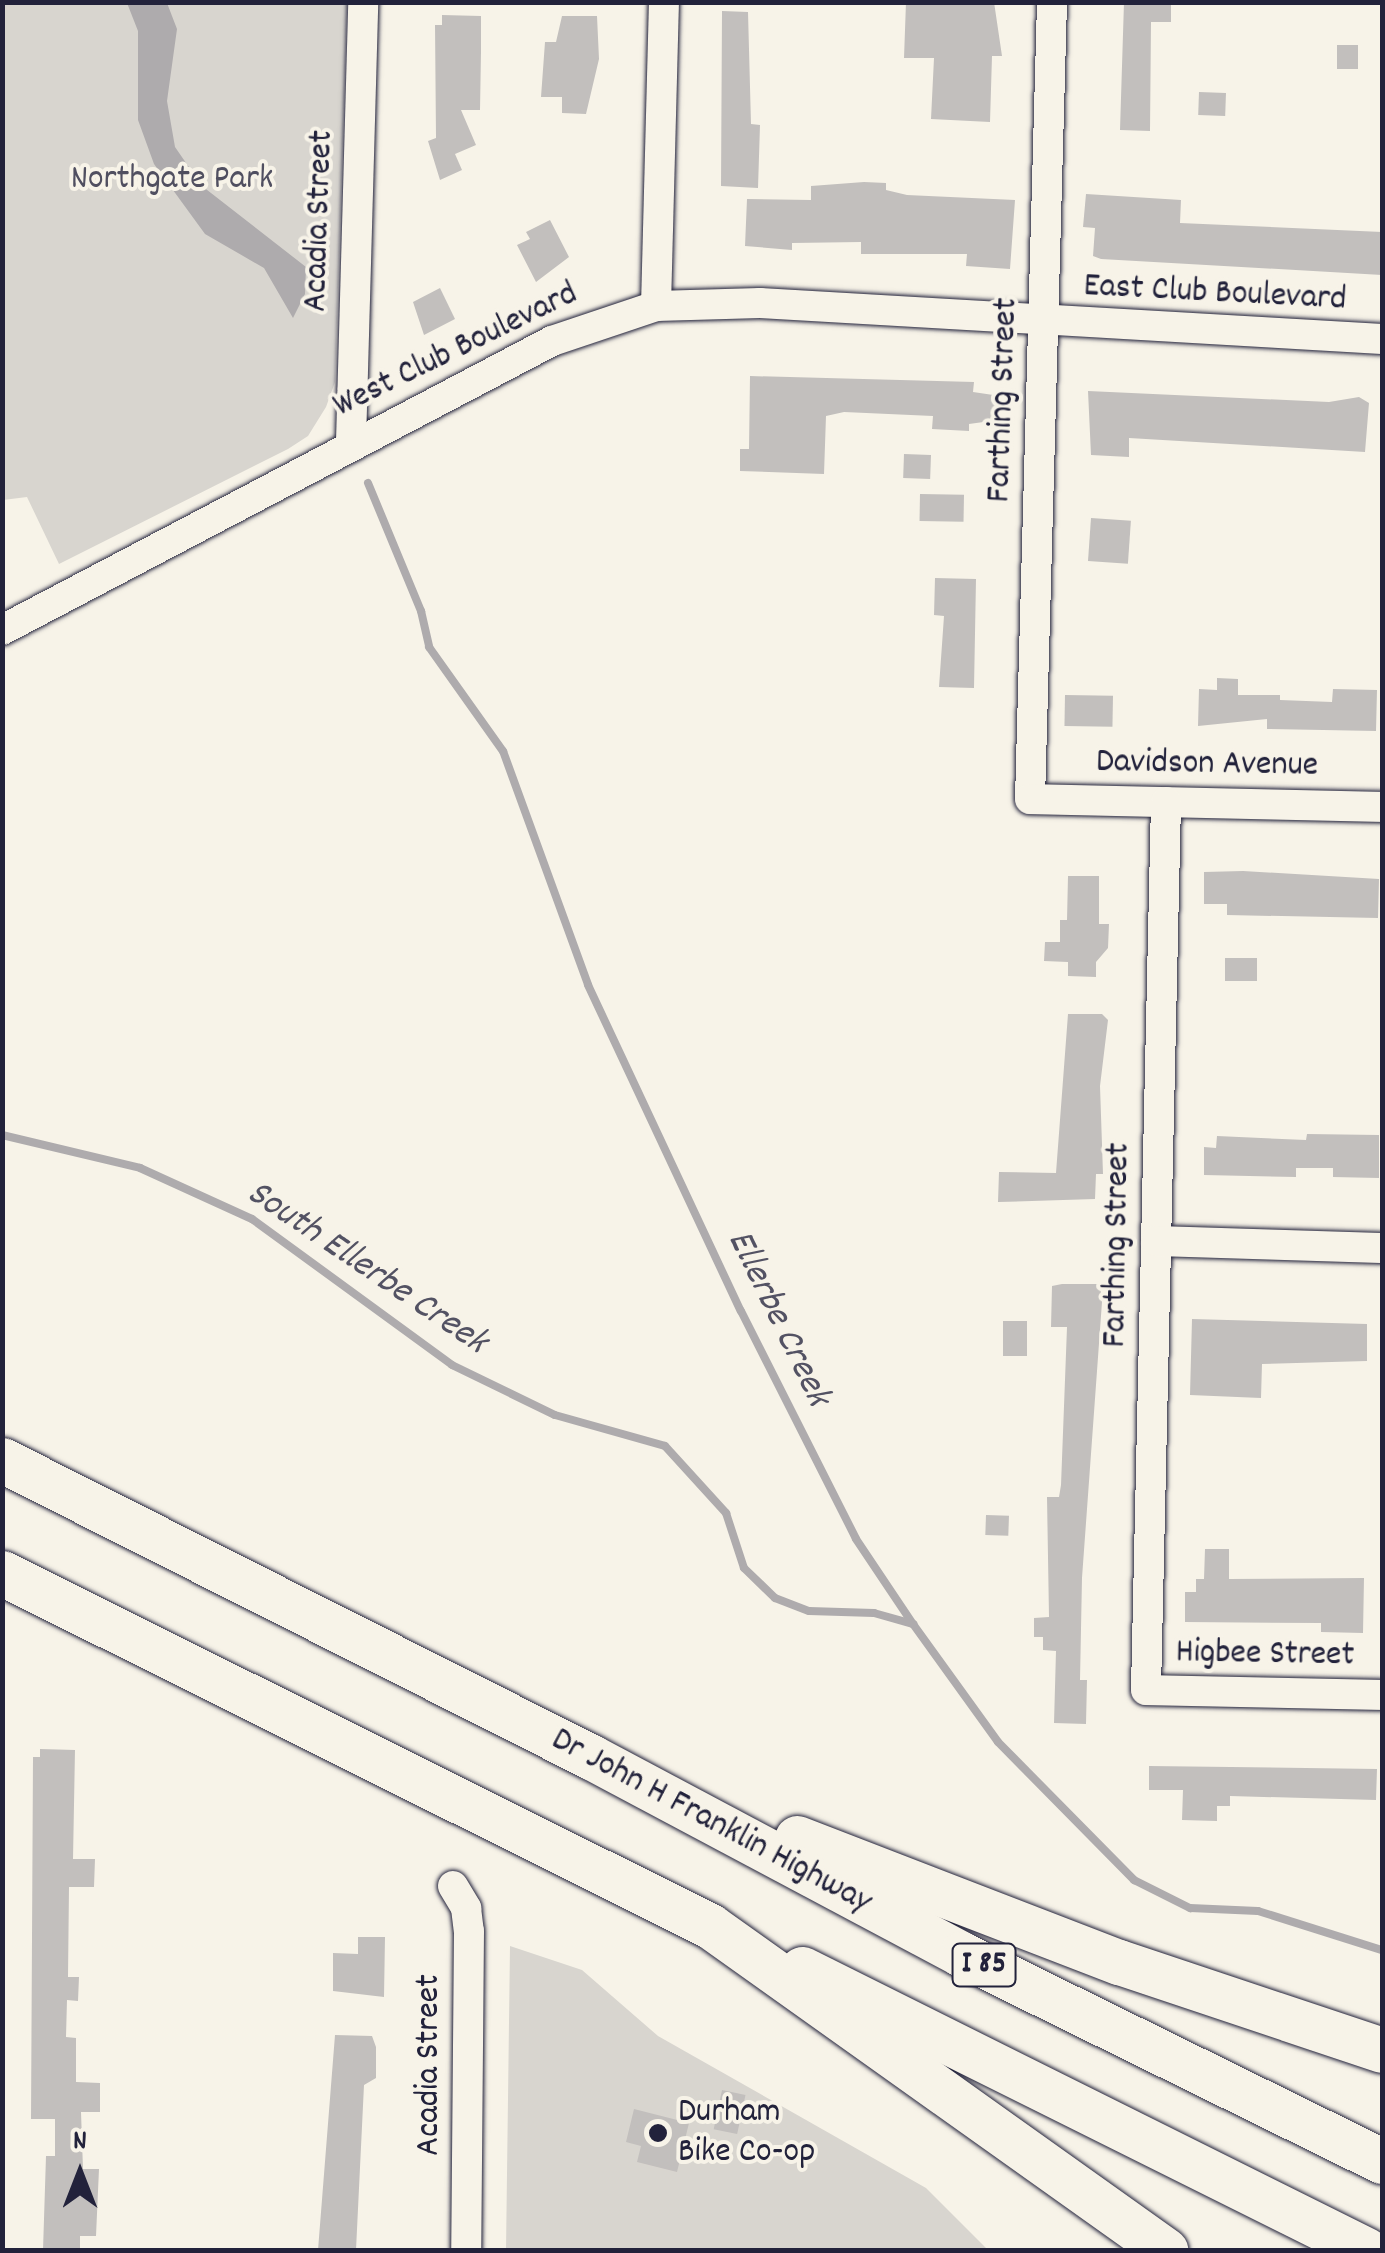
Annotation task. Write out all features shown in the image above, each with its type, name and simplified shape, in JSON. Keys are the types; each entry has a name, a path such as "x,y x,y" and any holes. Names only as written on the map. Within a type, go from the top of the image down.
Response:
{"highway":[{"name":"Dr John H Franklin Highway","path":"22,1470 592,1757 961,1954 1382,2161"},
{"name":"I 85","path":"2,1572 1366,2250"},
{"path":"592,1757 1120,1962 1382,2050"},
{"path":"710,1926 1165,2250"}],"street":[{"name":"Acadia Street","path":"351,442 363,2"},
{"path":"656,306 664,2"},
{"name":"Farthing Street","path":"1030,799 1052,2"},
{"name":"West Club Boulevard","path":"2,630 351,442 552,341 656,306 760,303 1044,323"},
{"name":"East Club Boulevard","path":"1044,323 1382,339"},
{"name":"Davidson Avenue","path":"1030,799 1382,807"},
{"name":"Farthing Street","path":"1146,1690 1166,802"},
{"path":"1156,1241 1382,1248"},
{"name":"Higbee Street","path":"1146,1690 1382,1695"},
{"name":"Acadia Street","path":"452,1886 466,1908 469,1931 466,2250"}],"green space":[{"name":"Northgate Park","path":"3,3 347,3 335,382 326,407 308,436 288,449 59,564 27,497 3,500"},
{"path":"510,1946 582,1970 658,2036 926,2188 988,2250 506,2250"}],"shaded area":[{"path":"127,3 167,3 177,29 167,101 175,147 202,186 306,267 305,294 293,318 264,268 205,234 154,164 138,120 138,31"}],"building":[{"path":"906,2 994,2 1002,56 992,56 990,122 931,119 934,58 904,58"},
{"path":"1124,2 1171,2 1171,22 1151,22 1150,131 1120,130"},
{"path":"722,11 748,12 751,124 760,125 758,188 721,186"},
{"path":"442,15 481,16 481,52 480,110 461,110 476,145 455,154 462,170 440,180 428,141 436,138 435,25 442,25"},
{"path":"562,16 597,16 599,59 586,114 562,113 562,97 541,97 545,42 556,42"},
{"path":"1337,45 1358,45 1358,69 1337,69"},
{"path":"1199,92 1226,93 1225,116 1198,115"},
{"path":"886,183 886,190 907,195 1015,200 1010,269 966,266 967,254 861,254 861,242 792,243 792,250 745,246 747,199 811,200 811,186"},
{"path":"1086,194 1181,200 1180,223 1382,232 1382,275 1101,259 1093,256 1095,228 1083,227"},
{"path":"550,220 569,257 536,282 517,245 530,239 526,232"},
{"path":"440,288 455,319 424,335 413,302"},
{"path":"750,376 974,382 973,392 1000,396 998,420 969,424 969,431 932,429 933,416 844,412 826,416 824,474 740,471 740,449 749,449"},
{"path":"1088,391 1329,402 1359,397 1369,403 1365,452 1129,438 1129,457 1091,455"},
{"path":"904,454 931,455 930,479 903,478"},
{"path":"920,494 964,495 964,522 920,521"},
{"path":"1091,518 1131,521 1128,564 1088,561"},
{"path":"935,578 976,579 974,688 939,687 944,616 934,615"},
{"path":"1217,678 1238,679 1238,695 1280,695 1280,700 1332,702 1333,689 1377,690 1376,731 1267,729 1267,719 1198,726 1199,689 1217,690"},
{"path":"1065,695 1113,696 1112,727 1064,726"},
{"path":"1204,872 1379,879 1378,918 1227,915 1227,904 1204,904"},
{"path":"1068,876 1099,876 1099,924 1109,924 1108,948 1096,962 1096,977 1068,976 1068,962 1044,961 1045,942 1060,942 1060,920 1067,920"},
{"path":"1225,958 1257,958 1257,981 1225,981"},
{"path":"1068,1014 1102,1014 1108,1020 1100,1086 1103,1174 1096,1174 1095,1199 998,1202 999,1172 1056,1173"},
{"path":"1307,1134 1379,1135 1379,1178 1333,1177 1333,1168 1296,1168 1296,1177 1204,1175 1204,1147 1216,1148 1217,1136 1306,1140"},
{"path":"1100,1284 1102,1302 1082,1578 1080,1680 1087,1680 1086,1724 1054,1723 1056,1651 1043,1650 1043,1637 1034,1637 1034,1618 1049,1617 1047,1497 1059,1497 1061,1485 1067,1327 1051,1327 1052,1286"},
{"path":"1192,1319 1367,1324 1367,1361 1262,1364 1261,1398 1190,1395"},
{"path":"1003,1321 1027,1321 1027,1356 1003,1356"},
{"path":"986,1515 1009,1516 1008,1536 985,1535"},
{"path":"1205,1549 1229,1549 1229,1579 1364,1578 1363,1633 1321,1632 1321,1623 1185,1622 1185,1592 1196,1592 1196,1579 1204,1579"},
{"path":"40,1749 75,1750 73,1859 95,1859 94,1887 69,1887 68,1977 79,1977 78,2001 67,2000 66,2037 76,2038 76,2082 100,2083 100,2112 81,2112 83,2169 99,2169 96,2236 80,2236 80,2250 43,2250 46,2156 55,2156 55,2119 31,2119 33,1757 40,1757"},
{"path":"1149,1766 1377,1769 1376,1800 1230,1796 1230,1806 1217,1806 1217,1821 1182,1820 1183,1790 1149,1790"},
{"path":"358,1937 385,1937 384,1997 333,1991 333,1953 358,1954"},
{"path":"335,2035 372,2036 376,2047 376,2078 364,2085 356,2250 318,2250"},
{"path":"722,2090 745,2095 737,2134 714,2129"},
{"name":"Durham Bike Co-op","path":"634,2109 689,2123 677,2172 637,2162 641,2146 626,2142"}],"waterway":[{"name":"Ellerbe Creek","path":"368,483 421,611 429,647 503,751 588,985 741,1311 856,1539 913,1624 998,1742 1134,1880 1190,1908 1258,1911 1382,1950"},
{"name":"South Ellerbe Creek","path":"2,1135 140,1168 252,1219 452,1365 555,1415 665,1446 726,1513 744,1568 775,1598 809,1611 874,1613 913,1624"}],"place":[{"name":"Durham Bike Co-op","path":"658,2133"}]}
